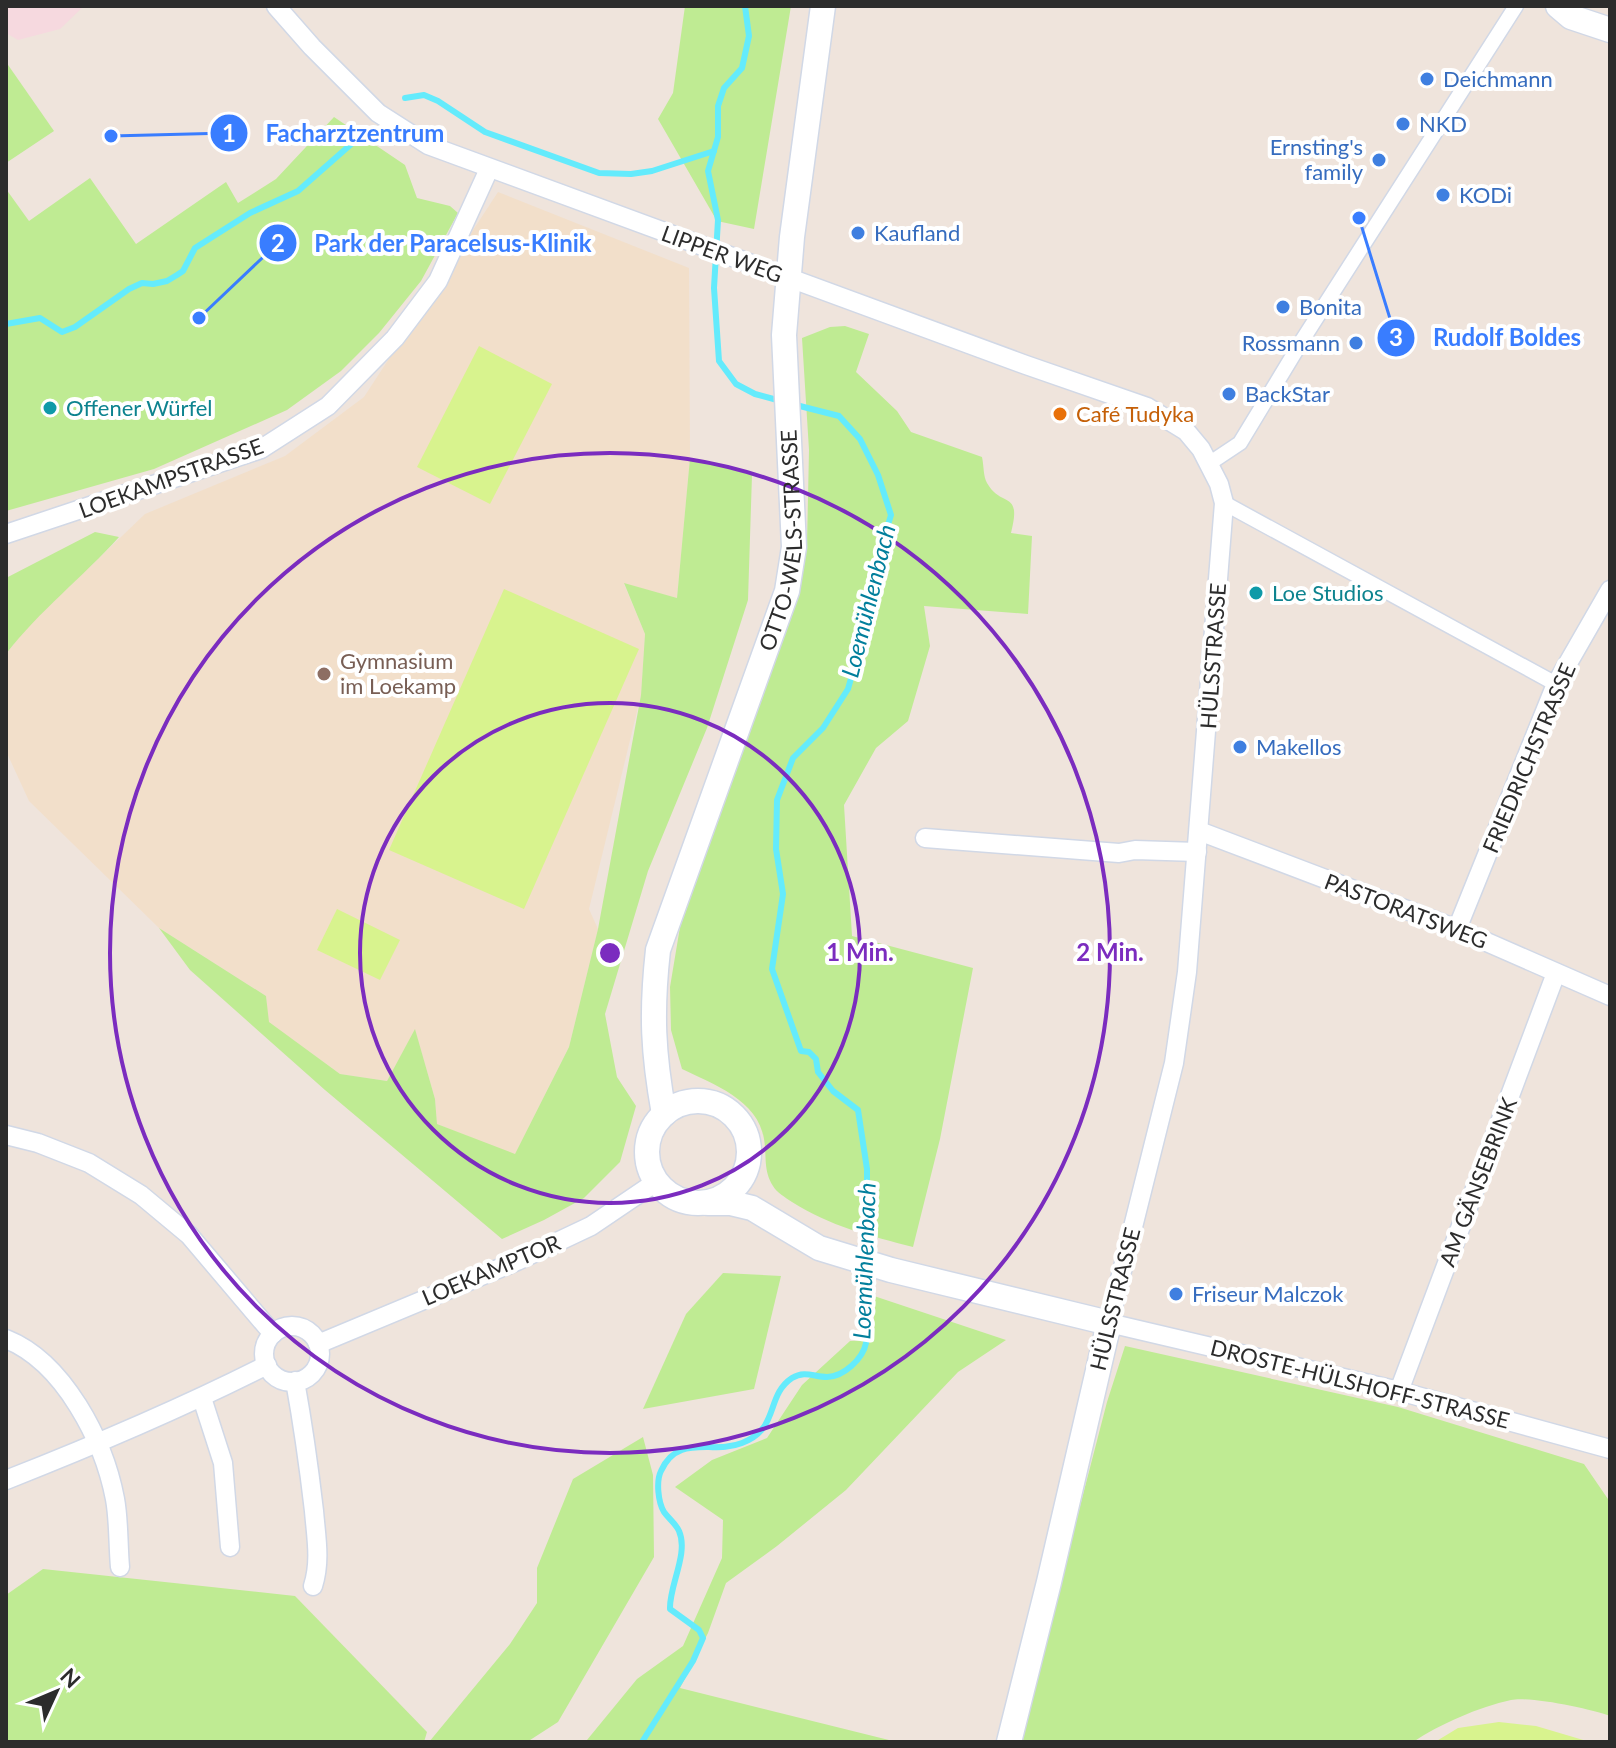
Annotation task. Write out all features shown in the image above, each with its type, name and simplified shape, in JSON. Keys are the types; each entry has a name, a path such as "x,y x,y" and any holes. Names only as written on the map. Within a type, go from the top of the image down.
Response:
{"main road":[{"name":"OTTO-WELS-STRASSE","path":"664,1114 654,1056 652,1002 658,950 787,591 794,547 784,335 823,6"},
{"path":"1558,6 1571,17 1610,30"},
{"path":"654,1056 674,1081 702,1102 726,1110 743,1129 749,1153 743,1177 726,1195 708,1203"},
{"path":"702,1102 681,1104 664,1114 650,1134 647,1159 656,1182 666,1192 693,1203 731,1203 752,1208 819,1248 891,1270 1109,1323"},
{"path":"743,1177 752,1208"},
{"name":"HÜLSSTRASSE","path":"1009,1742 1109,1323"}],"street":[{"name":"LIPPER WEG","path":"276,6 378,113 428,145 1147,407 1186,431 1206,456"},
{"path":"1206,456 1240,443 1516,6"},
{"name":"LOEKAMPSTRASSE","path":"6,534 261,449 328,406 395,338 438,281 489,169"},
{"name":"HÜLSSTRASSE","path":"1109,1323 1174,1063 1187,972 1224,503 1206,456"},
{"path":"1224,503 1556,684"},
{"name":"FRIEDRICHSTRASSE","path":"1457,929 1556,684 1610,590"},
{"name":"PASTORATSWEG","path":"1199,831 1457,929 1610,996"},
{"path":"925,838 1119,853 1135,850 1197,852"},
{"name":"AM GÄNSEBRINK","path":"1399,1391 1556,973"},
{"path":"6,1135 38,1143 89,1163 141,1195 189,1235 273,1334"},
{"name":"LOEKAMPTOR","path":"318,1344 517,1261 591,1226 656,1182"},
{"name":"DROSTE-HÜLSHOFF-STRASSE","path":"1109,1323 1399,1391 1610,1449"},
{"path":"298,1326 311,1333 318,1344 318,1364 313,1372 295,1381 284,1380 267,1365 265,1348 273,1334 285,1327 298,1326"},
{"path":"6,1339 18,1344 56,1375 81,1410 109,1472 116,1502 120,1567"},
{"path":"6,1480 202,1398 267,1365"},
{"path":"295,1381 308,1457 317,1542 318,1571 313,1586"},
{"path":"202,1398 223,1463 230,1547"}],"shaded area":[{"path":"6,6 84,6 60,29 18,40 6,33"},
{"name":"Gymnasium im Loekamp","path":"498,192 689,268 690,458 677,598 624,584 645,634 641,695 589,909 598,929 569,1047 515,1155 437,1124 435,1099 415,1030 387,1081 340,1074 268,1022 266,996 159,928 29,801 6,751 6,654 27,627 145,514 285,456 364,397"}],"green space":[{"path":"685,6 791,6 754,229 717,221 658,119 673,93"},
{"path":"6,62 54,131 6,163"},
{"path":"334,117 405,165 417,198 450,206 458,213 421,281 379,333 341,371 287,410 154,469 6,511 6,189 29,221 90,178 136,244 226,182 238,203 276,179"},
{"path":"845,326 869,334 856,372 897,411 911,432 982,457 987,483 999,496 1009,501 1014,510 1011,533 1032,536 1028,614 924,606 930,646 908,721 876,748 844,805 852,936 973,968 940,1139 913,1247 835,1224 779,1193 768,1174 764,1139 753,1114 720,1087 682,1069 671,1030 670,987 680,927 795,607 807,544 809,450 802,338 830,327"},
{"path":"479,346 552,384 490,504 417,467"},
{"path":"690,458 752,475 748,600 707,728 648,871 605,1014 617,1077 636,1106 620,1162 584,1198 502,1239 325,1090 190,970 159,928 266,996 269,1022 340,1074 387,1081 415,1029 435,1099 437,1124 515,1154 569,1047 598,929 641,695 645,634 624,583 677,598"},
{"path":"95,532 119,537 6,654 6,578"},
{"path":"504,589 639,649 524,909 389,850"},
{"path":"337,909 400,940 380,980 317,950"},
{"path":"723,1273 781,1276 754,1389 643,1409 686,1314"},
{"path":"874,1296 1006,1340 958,1372 846,1490 726,1583 708,1633 680,1688 897,1742 581,1742 587,1740 637,1679 683,1646 722,1558 723,1520 675,1487 712,1460 767,1438 802,1385 850,1341 874,1340"},
{"path":"1125,1346 1398,1407 1584,1464 1610,1502 1610,1716 1560,1704 1520,1699 1473,1712 1413,1742 1019,1742 1107,1402"},
{"path":"643,1437 653,1475 654,1557 558,1722 527,1742 429,1742 510,1644 537,1603 537,1568 573,1479"},
{"path":"43,1569 295,1596 427,1732 424,1742 6,1742 6,1595"},
{"path":"1499,1722 1536,1726 1590,1742 1435,1742 1458,1728"}],"waterway":[{"name":"Loemühlenbach","path":"745,6 749,36 742,68 724,88 718,106 718,137 708,171 718,220 714,288 719,361 736,384 755,394 781,401"},
{"path":"405,98 424,95 485,132 599,173 652,171 714,151"},
{"path":"6,324 40,318 62,332 75,327 129,289 142,283 167,281 183,271 195,248 250,213 298,191 357,139"},
{"name":"Loemühlenbach","path":"792,404 839,416 860,439 878,475 891,515 870,585 868,618 848,689 823,728 793,758 777,800 776,849 783,894 772,969 801,1051 809,1052 816,1059 818,1072 833,1091 858,1110 867,1169 867,1258"},
{"name":"Loemühlenbach","path":"642,1742 693,1661 703,1638 699,1630 670,1609 682,1549 678,1528 660,1503 659,1475 668,1459 677,1452 697,1447 731,1446 754,1437 767,1421 778,1394 792,1378 805,1374 833,1376 851,1366 866,1343 867,1269"}],"place":[{"name":"Deichmann","path":"1427,79"},
{"name":"NKD","path":"1403,124"},
{"name":"Facharztzentrum","path":"111,136"},
{"name":"Ernsting's family","path":"1379,160"},
{"name":"KODi","path":"1443,195"},
{"name":"Rudolf Boldes","path":"1359,218"},
{"name":"Kaufland","path":"858,233"},
{"name":"Bonita","path":"1283,307"},
{"name":"Park der Paracelsus-Klinik","path":"199,318"},
{"name":"Rossmann","path":"1356,343"},
{"name":"BackStar","path":"1229,394"},
{"name":"Offener Würfel","path":"50,408"},
{"name":"Café Tudyka","path":"1060,414"},
{"name":"Loe Studios","path":"1256,593"},
{"name":"Gymnasium im Loekamp","path":"324,674"},
{"name":"Makellos","path":"1240,747"},
{"name":"Friseur Malczok","path":"1176,1294"}]}
